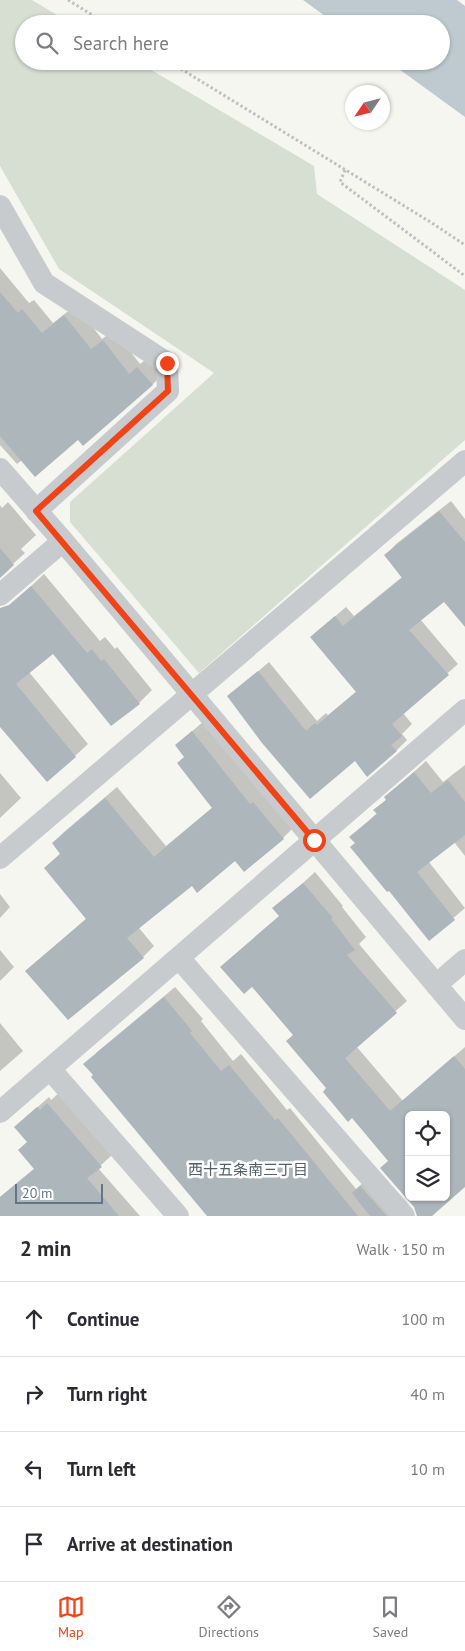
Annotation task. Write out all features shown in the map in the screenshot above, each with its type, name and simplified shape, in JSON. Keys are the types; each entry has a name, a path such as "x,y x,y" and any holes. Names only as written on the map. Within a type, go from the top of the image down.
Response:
{"street":[{"path":"0,206 44,283 167,363 168,391 36,511"},
{"path":"0,858 465,461"},
{"path":"0,469 63,541 465,1019"},
{"path":"0,595 63,541"},
{"path":"0,1112 465,710"},
{"path":"179,958 404,1216"},
{"path":"436,985 465,960"},
{"path":"50,1069 178,1216"}],"path":[{"path":"68,0 92,15"},
{"path":"183,70 432,222 465,246"},
{"path":"345,170 340,182 465,276"}],"shaded area":[{"path":"0,0 32,0 57,15 15,15 15,70 151,70 314,166 317,194 465,290 465,440 199,673 70,522 70,502 214,373 59,269 0,166"},
{"path":"303,0 457,0 465,6 465,117 400,70 450,70 450,15 324,15"}],"building":[{"path":"0,292 18,313 22,309 42,333 64,315 91,349 103,340 129,374 137,367 153,385 83,446 78,440 35,477 0,436"},
{"path":"439,511 465,542 465,627 444,602 409,630 449,675 392,724 402,736 391,745 397,751 367,777 355,761 310,799 262,743 227,696 258,671 306,731 315,723 317,725 356,692 310,637 335,616 343,626 402,578 384,555"},
{"path":"0,548 14,565 0,578"},
{"path":"31,586 87,653 92,649 101,661 104,659 140,704 111,726 53,654 16,684 76,757 47,782 0,727 0,608 9,605"},
{"path":"192,731 250,804 253,802 284,839 244,872 235,861 197,893 192,886 127,938 144,958 68,1020 25,971 86,919 44,868 60,854 52,843 105,798 154,857 212,808 177,763 184,757 175,745"},
{"path":"414,772 431,793 448,780 465,802 465,835 417,872 455,920 429,941 389,891 387,892 350,847 355,843 349,837 377,814 373,810 386,800 384,797"},
{"path":"303,883 333,918 331,919 355,950 347,955 397,1013 345,1058 390,1111 454,1056 465,1069 465,1187 450,1200 450,1111 405,1111 405,1197 380,1168 388,1161 352,1118 348,1122 323,1092 326,1088 286,1041 293,1035 252,987 244,994 220,967 279,916 272,908"},
{"path":"164,997 221,1071 229,1065 275,1120 278,1118 358,1216 207,1216 91,1077 93,1075 83,1064"},
{"path":"47,1103 102,1167 87,1178 119,1216 0,1216 0,1197 34,1169 18,1150 27,1142 14,1127 37,1107 40,1110"},
{"path":"360,1186 387,1216 370,1216 352,1193"},
{"path":"409,1201 449,1201 432,1216 417,1216 414,1207"}],"district":[{"name":"西十五条南三丁目","path":"248,1169"}],"route":[{"path":"167,363 168,391 36,511 314,840"}]}
